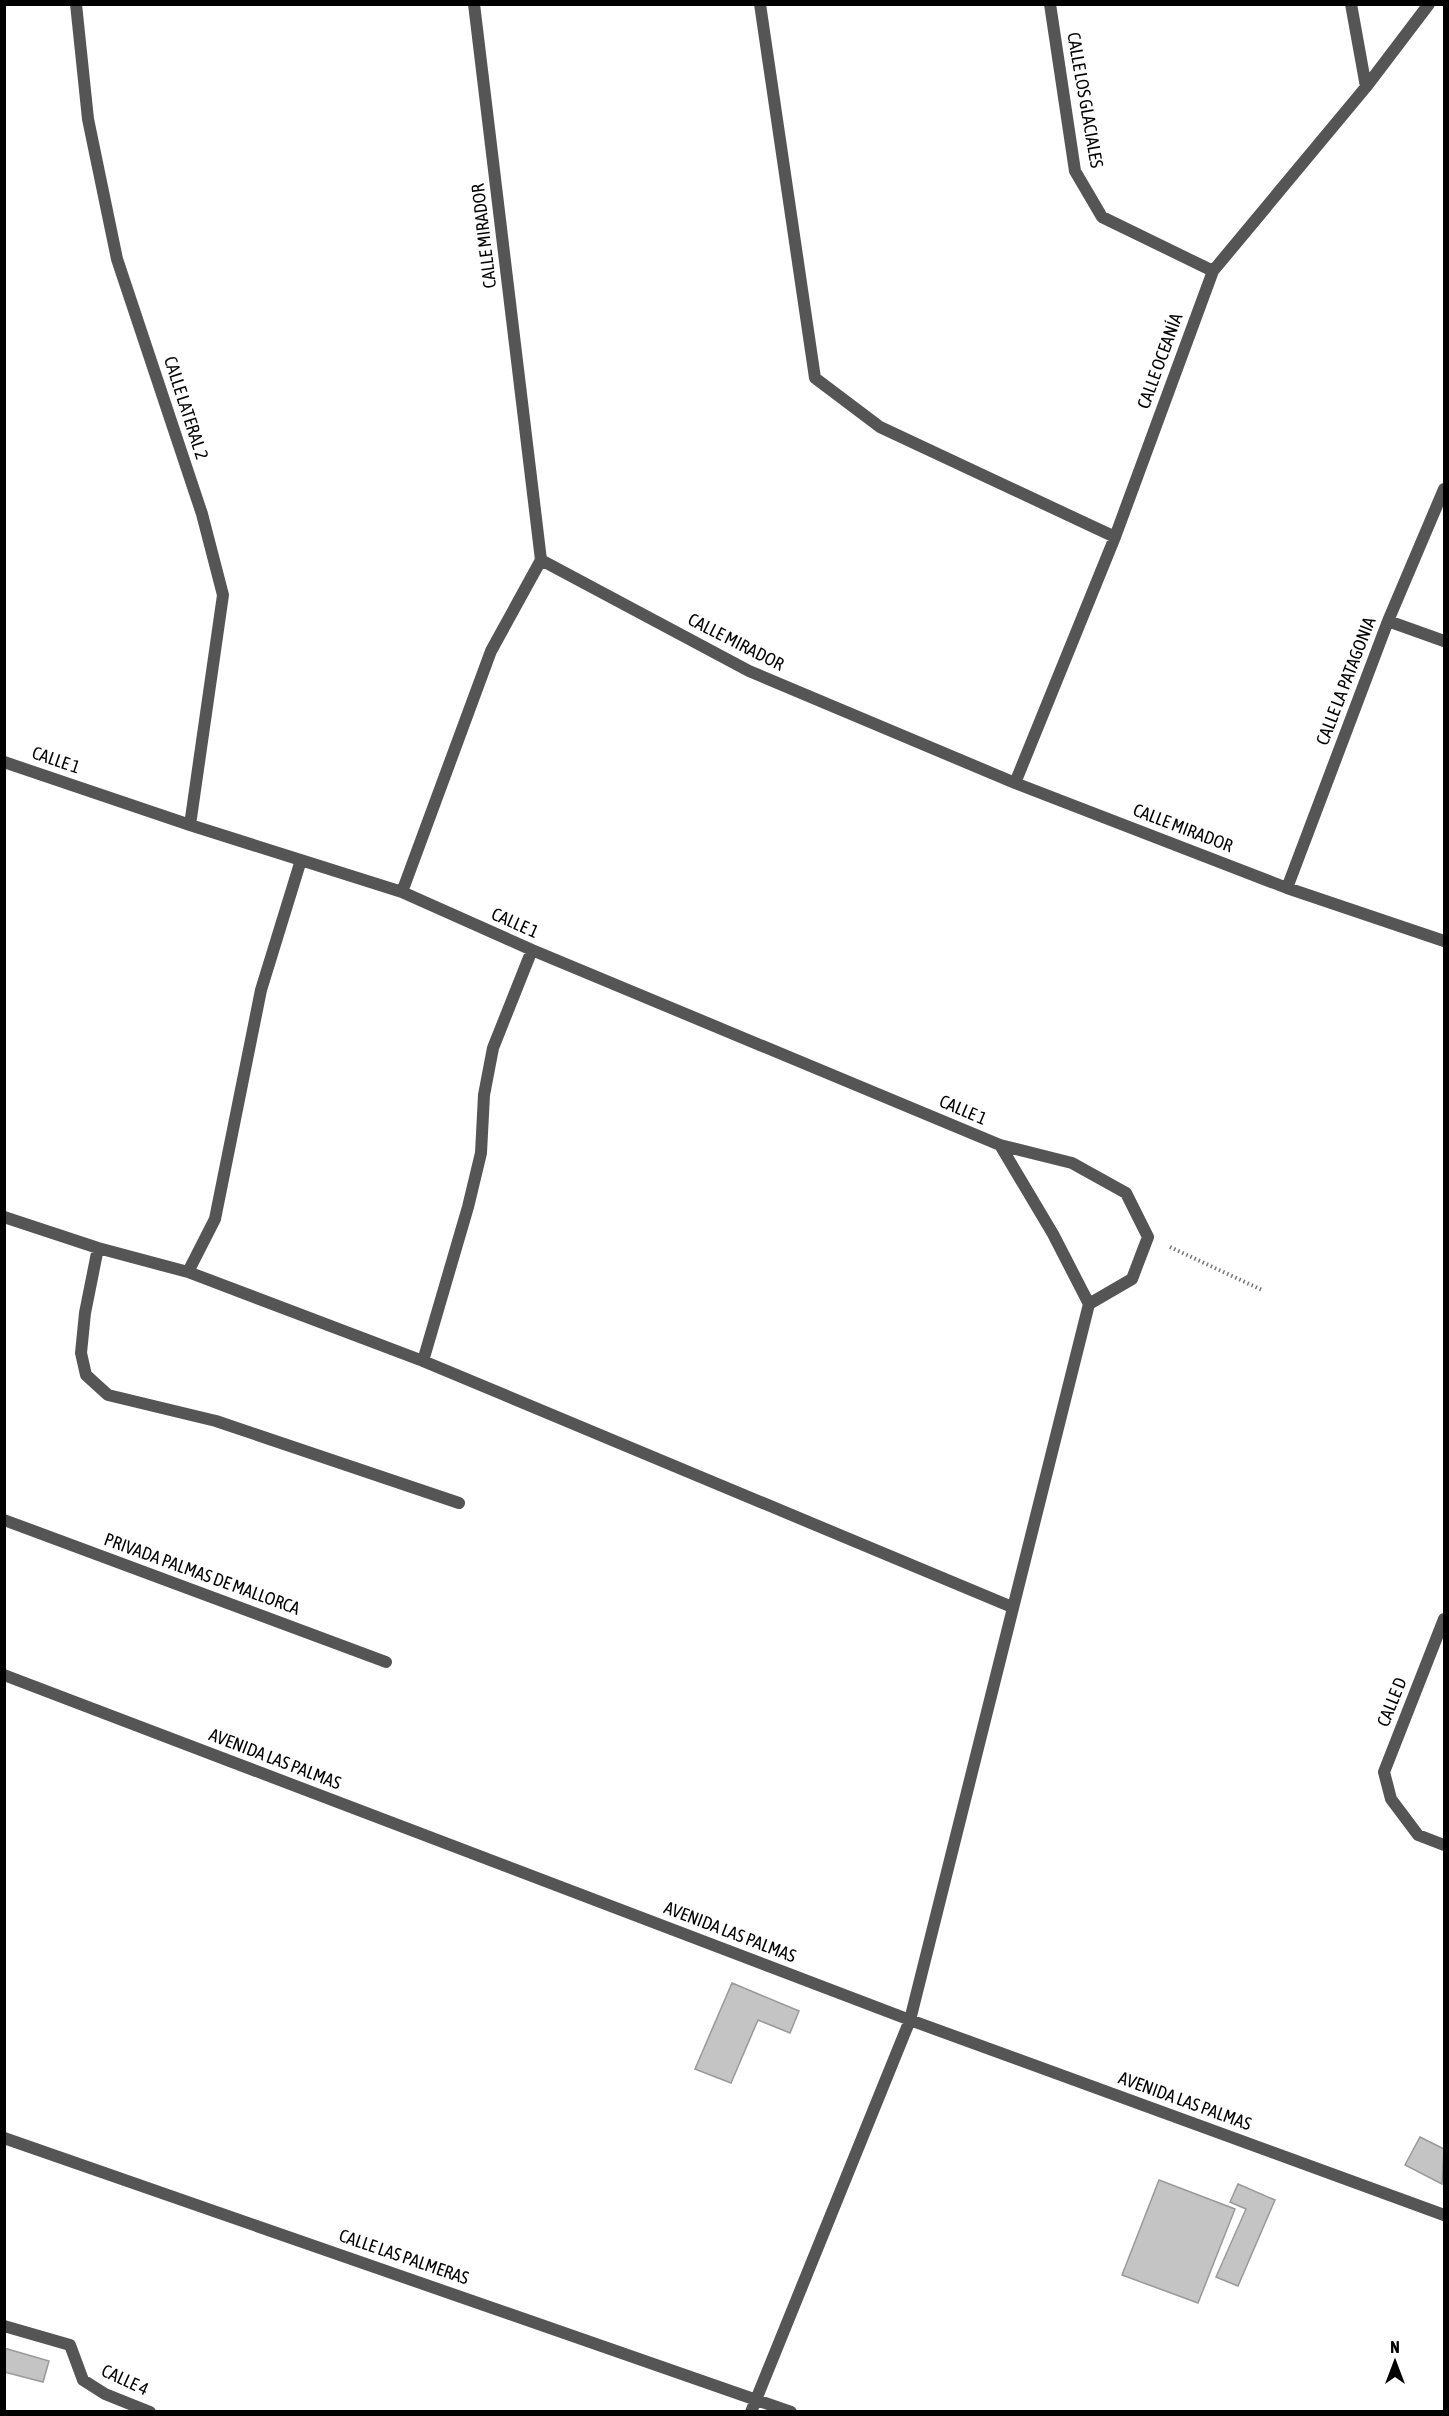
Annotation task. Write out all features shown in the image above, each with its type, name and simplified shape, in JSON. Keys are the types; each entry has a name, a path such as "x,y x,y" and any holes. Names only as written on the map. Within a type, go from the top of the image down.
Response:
{"street":[{"name":"CALLE LATERAL 2","path":"75,4 88,119 117,259 202,514 223,595 190,825"},
{"name":"CALLE MIRADOR","path":"474,4 541,560 749,671 1015,783 1287,888 1444,941"},
{"path":"760,4 815,378 880,427 1115,537"},
{"name":"CALLE LOS GLACIALES","path":"1050,4 1076,171 1102,217 1213,271"},
{"path":"1351,4 1366,87"},
{"name":"CALLE OCEANÍA","path":"1015,783 1115,537 1213,271 1366,87 1429,4"},
{"name":"CALLE LA PATAGONIA","path":"1287,888 1388,621 1444,489"},
{"path":"402,892 491,651 541,560"},
{"path":"1388,621 1444,641"},
{"name":"CALLE 1","path":"4,762 190,825 402,892 532,950 1000,1145 1072,1163 1126,1194 1148,1237"},
{"path":"188,1272 215,1219 261,990 302,860"},
{"path":"423,1362 468,1207 481,1153 484,1095 493,1048 532,950"},
{"path":"751,2412 910,2019 1089,1304 1053,1234 1000,1145"},
{"path":"4,1217 98,1248 188,1272 423,1362 1012,1606"},
{"path":"1089,1304 1132,1279 1148,1237"},
{"path":"98,1248 85,1313 81,1353 86,1376 108,1395 216,1421 459,1503"},
{"name":"PRIVADA PALMAS DE MALLORCA","path":"4,1520 386,1662"},
{"name":"CALLE D","path":"1444,1619 1384,1772 1391,1799 1418,1835 1444,1845"},
{"name":"AVENIDA LAS PALMAS","path":"4,1675 910,2019 1444,2215"},
{"name":"CALLE LAS PALMERAS","path":"4,2138 791,2412"},
{"name":"CALLE 4","path":"4,2326 70,2345 83,2380 105,2394 150,2412"}],"path":[{"path":"1148,1237 1262,1290"}],"building":[{"path":"732,1983 799,2011 790,2033 758,2020 731,2083 695,2069"},
{"path":"1420,2137 1444,2149 1442,2184 1405,2165"},
{"path":"1159,2180 1235,2209 1198,2303 1122,2275"},
{"path":"1238,2184 1275,2200 1238,2286 1216,2277 1246,2209 1230,2202"},
{"path":"4,2348 49,2361 43,2382 4,2372"}]}
